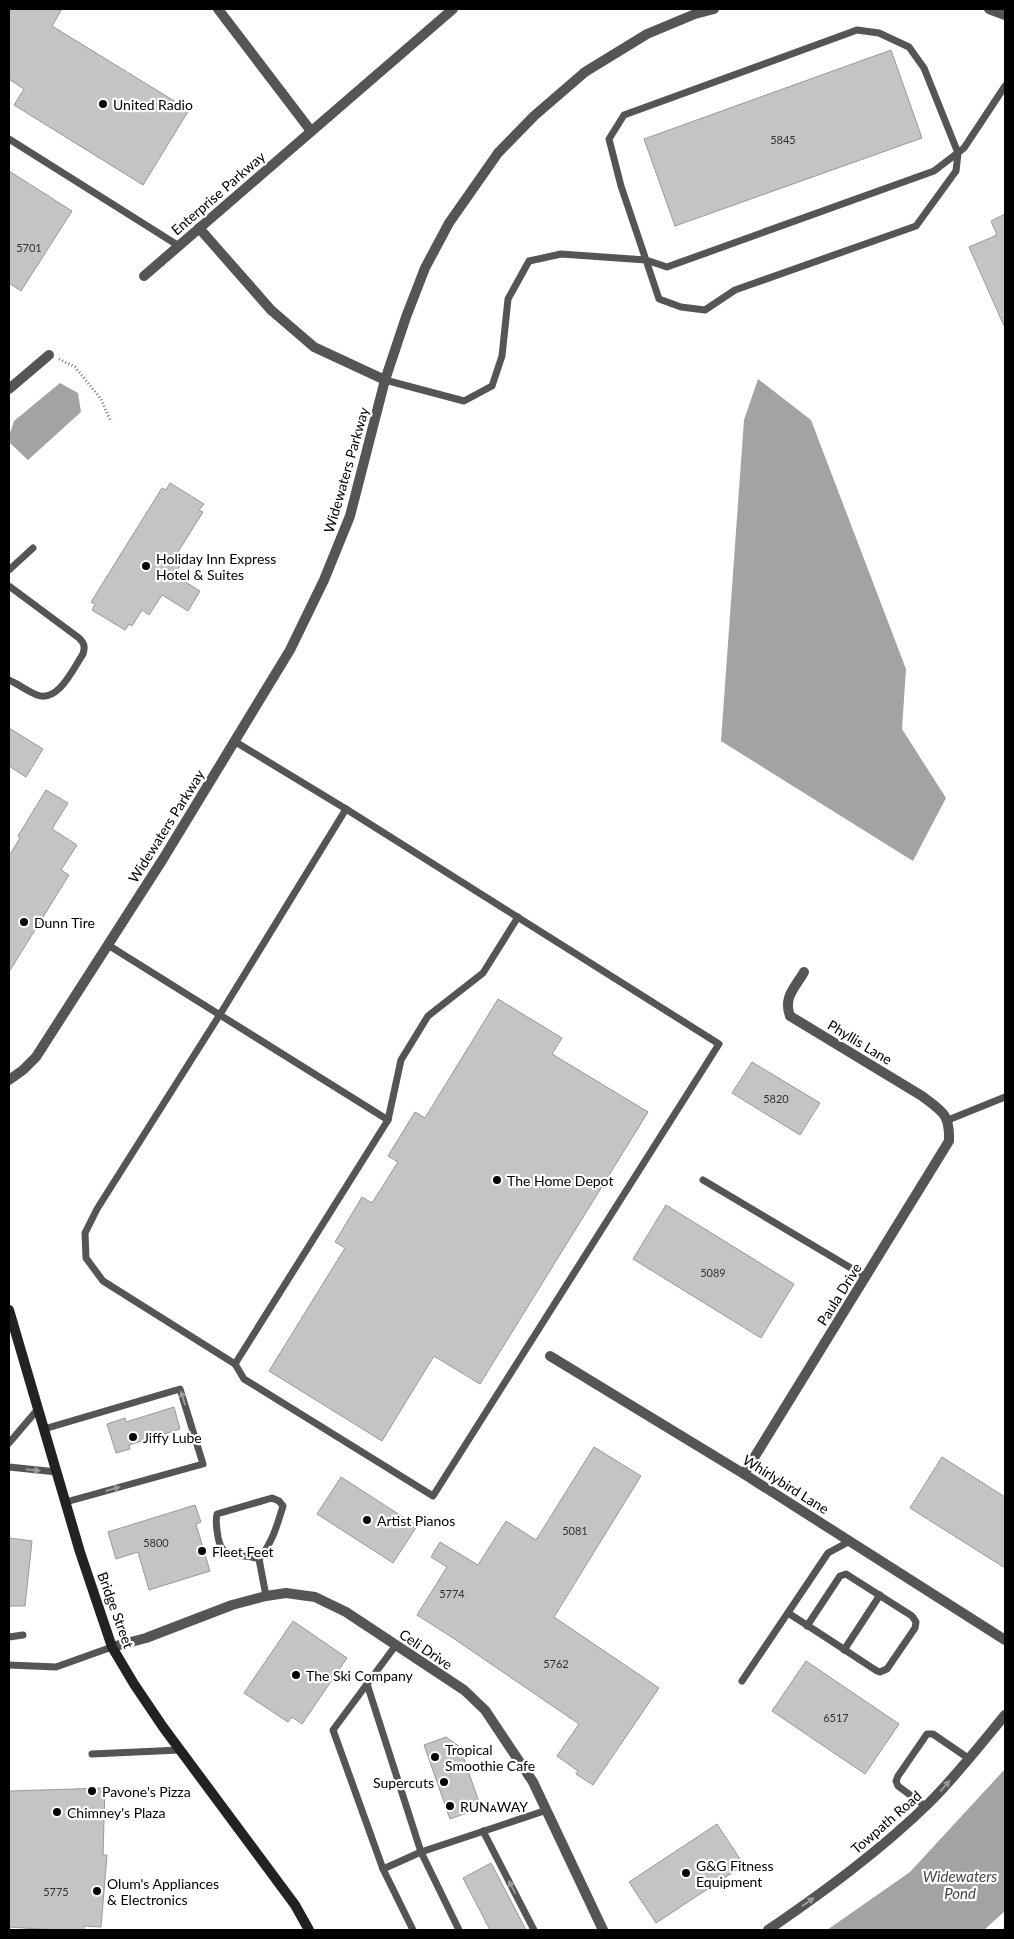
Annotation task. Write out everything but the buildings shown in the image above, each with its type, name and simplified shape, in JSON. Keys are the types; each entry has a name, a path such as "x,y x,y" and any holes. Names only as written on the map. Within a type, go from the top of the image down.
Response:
{"main road":[{"name":"Bridge Street","path":"9,1310 66,1502 112,1647 134,1684 180,1750 295,1905 309,1930"}],"street":[{"path":"218,9 311,131"},
{"name":"Enterprise Parkway","path":"144,276 452,9"},
{"name":"Widewaters Parkway","path":"9,1080 36,1057 163,859 290,650 324,580 350,516 385,380 406,317 425,268 448,222 498,153 534,116 585,72 647,34 695,14 714,9"},
{"path":"989,9 1005,15"},
{"path":"199,228 270,310 314,347 385,380"},
{"path":"9,389 49,355"},
{"name":"Phyllis Lane","path":"804,972 788,999 786,1007 790,1016 922,1096 941,1110 949,1123"},
{"name":"Paula Drive","path":"744,1474 950,1141 949,1123"},
{"name":"Whirlybird Lane","path":"550,1356 744,1474 1005,1640"},
{"name":"Celi Drive","path":"112,1647 146,1638 232,1605 286,1593 315,1597 346,1612 464,1690 485,1710 525,1768 547,1810 603,1930"},
{"name":"Towpath Road","path":"768,1930 844,1876 925,1806 1005,1715"}],"lane":[{"path":"857,30 879,33 909,47 924,68 958,154 956,171 916,226 735,290 705,310 681,307 660,299 646,260 621,186 609,139 624,115 857,30"},
{"path":"385,380 464,401 492,386 502,356 508,299 529,261 561,254 646,260 667,267 934,171 964,148 1005,86"},
{"path":"9,139 179,246"},
{"path":"9,570 33,548"},
{"path":"9,586 79,638 84,643 85,648 83,654 58,690 51,695 37,695 9,680"},
{"path":"234,741 346,809 719,1044 433,1496 244,1379 235,1364 103,1281 86,1258 85,1234 97,1209 219,1016 346,809"},
{"path":"235,1364 388,1120 401,1060 428,1016 484,973 518,917"},
{"path":"108,945 388,1120"},
{"path":"949,1123 1005,1097"},
{"path":"703,1180 866,1277"},
{"path":"44,1429 180,1389 203,1464 66,1502"},
{"path":"9,1444 38,1409"},
{"path":"9,1467 57,1472"},
{"path":"272,1498 279,1501 282,1506 274,1537 269,1547 259,1559 227,1554 222,1551 215,1520 217,1514 272,1498"},
{"path":"742,1681 828,1553 850,1541"},
{"path":"259,1559 266,1596"},
{"path":"788,1613 877,1671 884,1671 887,1668 915,1628 915,1618 846,1574 840,1576 808,1626"},
{"path":"844,1650 880,1596"},
{"path":"9,1637 23,1635"},
{"path":"396,1645 333,1730 383,1868 413,1930"},
{"path":"9,1665 56,1667 112,1647"},
{"path":"367,1684 421,1852 459,1930"},
{"path":"925,1806 898,1786 896,1781 927,1734 934,1734 968,1758"},
{"path":"92,1754 180,1750"},
{"path":"383,1868 421,1852 547,1810"},
{"path":"483,1832 534,1930"}],"path":[{"path":"49,355 75,367 100,399 111,422"}],"water":[{"path":"758,379 811,420 906,669 902,729 946,798 913,861 721,741 744,420"},
{"path":"60,383 78,393 81,412 28,460 10,443 9,436 14,421"},
{"name":"Widewaters Pond","path":"1005,1769 1005,1911 984,1930 827,1930 910,1872"}],"place":[{"name":"United Radio","path":"103,104"},
{"name":"Holiday Inn Express Hotel & Suites","path":"146,566"},
{"name":"Dunn Tire","path":"24,922"},
{"name":"The Home Depot","path":"497,1180"},
{"name":"Jiffy Lube","path":"133,1437"},
{"name":"Artist Pianos","path":"367,1520"},
{"name":"Fleet Feet","path":"202,1551"},
{"name":"The Ski Company","path":"296,1675"},
{"name":"Tropical Smoothie Cafe","path":"435,1757"},
{"name":"Supercuts","path":"444,1782"},
{"name":"Pavone's Pizza","path":"92,1791"},
{"name":"RUNᴀWAY","path":"450,1806"},
{"name":"Chimney's Plaza","path":"57,1812"},
{"name":"G&G Fitness Equipment","path":"686,1873"},
{"name":"Olum's Appliances & Electronics","path":"97,1891"}]}
